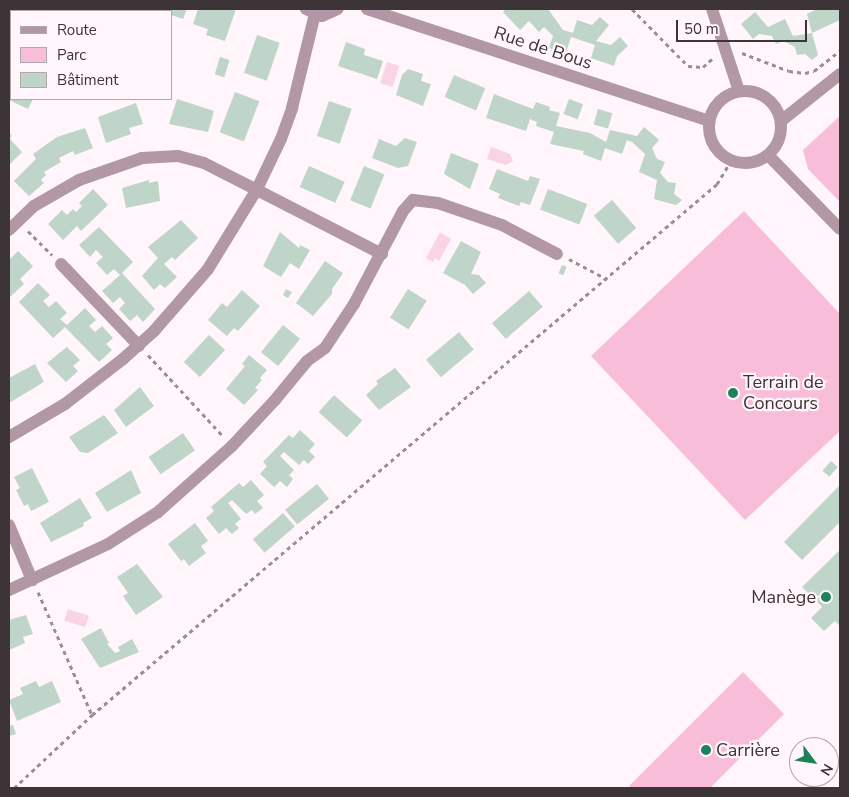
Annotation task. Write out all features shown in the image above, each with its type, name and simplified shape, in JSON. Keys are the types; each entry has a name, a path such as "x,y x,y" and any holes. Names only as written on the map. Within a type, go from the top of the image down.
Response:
{"street":[{"path":"9,437 65,404 139,346 208,269 257,189 292,108 311,12 329,15 338,9"},
{"name":"Rue de Bous","path":"367,9 709,120"},
{"path":"712,9 739,91"},
{"path":"782,121 840,74"},
{"path":"739,91 751,91 766,97 778,110 782,121 779,142 768,155 753,162 731,160 713,144 709,120 720,101 739,91"},
{"path":"13,225 34,206 79,180 123,162 160,155 193,158 382,254"},
{"path":"768,155 840,229"},
{"path":"9,590 108,544 158,512 232,446 275,400 307,361 325,348 354,304 382,254 402,211 413,200 421,199 502,225 556,254"},
{"path":"61,264 139,346"},
{"path":"9,525 32,580"}],"path":[{"path":"14,788 92,715 608,279 717,184 731,160"},
{"path":"13,225 61,264"},
{"path":"556,254 608,279"},
{"path":"139,346 232,446"},
{"path":"32,580 92,715"}],"green space":[{"path":"840,116 840,202 808,169 803,150"},
{"name":"Terrain de Concours","path":"744,211 840,314 840,431 745,520 591,356"},
{"name":"Carrière","path":"743,672 784,714 710,788 631,788 629,786"}],"shaded area":[{"path":"387,62 399,66 393,87 380,83"},
{"path":"491,147 510,154 513,161 506,165 487,159"},
{"path":"440,232 451,239 439,261 435,258 433,262 426,258"},
{"path":"68,609 89,616 85,627 64,620"}],"building":[{"path":"154,9 187,9 183,19 172,15 172,10"},
{"path":"198,9 236,9 225,41 206,35 208,29 193,24"},
{"path":"506,9 548,9 563,30 573,33 577,20 592,25 600,17 609,25 596,41 611,45 620,37 628,46 617,56 614,66 591,58 595,45 571,37 565,56 548,50 553,36 544,27 539,32 529,21 520,30 503,12"},
{"path":"817,9 840,9 840,20 812,33 807,14"},
{"path":"755,12 768,27 785,19 793,36 812,33 818,55 812,60 805,54 797,55 795,47 783,41 776,44 772,36 759,34 753,39 741,24"},
{"path":"257,35 280,43 267,81 244,73"},
{"path":"346,42 365,49 364,55 383,61 377,79 338,66"},
{"path":"220,57 230,60 224,77 215,74"},
{"path":"408,69 423,74 421,81 431,84 423,106 396,95 402,75"},
{"path":"454,75 485,88 476,110 445,97"},
{"path":"10,90 10,100 32,100 28,109 9,100"},
{"path":"235,92 259,101 244,141 220,132"},
{"path":"494,94 533,109 536,102 550,107 549,110 560,113 556,126 590,133 606,142 610,130 637,136 644,127 659,140 652,148 657,159 665,162 660,173 668,182 676,183 674,194 682,200 676,205 654,199 657,180 639,172 645,154 632,142 627,140 622,154 605,148 601,161 583,154 584,151 550,144 554,132 536,126 537,122 530,119 526,131 486,118"},
{"path":"177,99 214,111 208,132 169,124"},
{"path":"569,99 583,104 578,119 564,114"},
{"path":"329,101 352,109 340,144 317,136"},
{"path":"136,103 143,124 129,128 131,134 106,143 98,117"},
{"path":"598,109 612,113 608,129 594,124"},
{"path":"85,128 93,148 75,155 73,151 59,158 61,162 44,172 46,175 41,180 44,183 29,196 14,181 36,159 33,154 57,137"},
{"path":"9,138 22,152 9,165"},
{"path":"405,138 417,142 408,166 398,168 372,158 379,139 396,146"},
{"path":"451,153 479,164 470,189 444,174"},
{"path":"309,166 345,182 335,203 300,187"},
{"path":"364,166 384,174 371,209 350,200"},
{"path":"497,169 528,181 530,176 540,179 530,205 521,202 519,206 498,198 500,194 489,189"},
{"path":"149,180 149,183 158,181 160,201 126,208 122,188"},
{"path":"93,189 108,205 81,231 77,226 63,240 48,224 62,210 67,215 73,209 76,212 82,206 79,203"},
{"path":"548,189 587,204 579,225 540,210"},
{"path":"612,200 636,228 618,244 594,216"},
{"path":"181,220 198,238 175,260 172,257 164,264 177,277 165,288 160,284 154,290 142,276 158,258 148,247"},
{"path":"99,227 133,262 122,273 155,309 143,322 137,315 130,321 119,309 125,303 120,297 113,303 102,291 120,275 114,269 107,275 96,263 103,257 96,250 90,257 79,245"},
{"path":"280,232 299,248 300,245 310,250 299,269 290,263 281,277 263,266"},
{"path":"461,241 481,252 471,274 479,275 486,283 473,294 465,285 443,273"},
{"path":"18,251 33,266 20,279 24,284 9,298 9,260"},
{"path":"325,261 343,273 332,289 332,294 313,316 296,303"},
{"path":"562,265 567,267 563,275 559,273"},
{"path":"38,283 50,295 43,301 49,307 56,301 67,313 60,319 67,325 85,308 96,320 89,326 95,332 102,326 113,338 106,344 112,350 99,362 65,327 53,338 19,302"},
{"path":"286,289 292,292 288,298 283,295"},
{"path":"408,289 427,301 409,329 390,318"},
{"path":"242,290 260,306 238,331 234,328 227,336 208,320 222,303 227,307"},
{"path":"529,291 543,307 506,339 492,323"},
{"path":"283,325 300,339 278,366 261,352"},
{"path":"459,332 474,350 441,377 426,360"},
{"path":"209,335 225,350 200,377 184,362"},
{"path":"67,347 80,360 73,366 78,371 66,382 47,363"},
{"path":"249,355 267,370 255,388 258,390 244,405 226,389 245,366 242,364"},
{"path":"35,364 44,382 9,403 9,378"},
{"path":"395,368 411,387 379,410 366,395 378,384 376,381"},
{"path":"140,387 154,406 126,427 114,410"},
{"path":"334,395 362,420 347,438 319,412"},
{"path":"104,415 118,433 88,453 80,452 69,437"},
{"path":"300,430 315,444 309,451 315,457 308,464 304,460 299,465 284,452 280,456 294,470 289,475 293,479 287,487 280,481 274,487 260,474 267,466 263,462 289,435 293,438"},
{"path":"183,433 195,450 161,474 149,457"},
{"path":"831,461 838,467 829,477 822,471"},
{"path":"32,468 49,502 31,511 28,504 24,506 16,490 20,488 14,477"},
{"path":"131,470 141,493 107,512 95,493"},
{"path":"251,480 264,495 257,501 263,508 255,514 252,510 246,514 232,500 228,503 241,519 235,524 239,528 232,534 226,528 219,534 206,518 214,511 211,507 239,483 243,487"},
{"path":"317,484 329,499 297,525 285,510"},
{"path":"840,485 840,522 802,560 784,542"},
{"path":"80,498 92,518 83,523 84,526 51,542 40,523"},
{"path":"283,513 295,527 265,553 253,539"},
{"path":"195,523 208,541 201,546 206,553 189,566 184,559 181,561 168,544"},
{"name":"Manège","path":"840,550 840,626 835,621 824,631 811,618 822,607 802,587"},
{"path":"137,564 163,597 136,615 123,596 128,593 117,577"},
{"path":"26,615 33,634 23,637 25,643 9,650 9,620"},
{"path":"101,628 109,643 107,644 115,653 120,651 118,647 132,639 139,652 100,668 81,639"},
{"path":"36,681 39,687 52,681 61,702 17,721 9,700 23,694 20,688"},
{"path":"13,725 16,734 9,736 9,726"}],"place":[{"name":"Terrain de Concours","path":"733,393"},
{"name":"Manège","path":"826,597"},
{"name":"Carrière","path":"706,750"}]}
